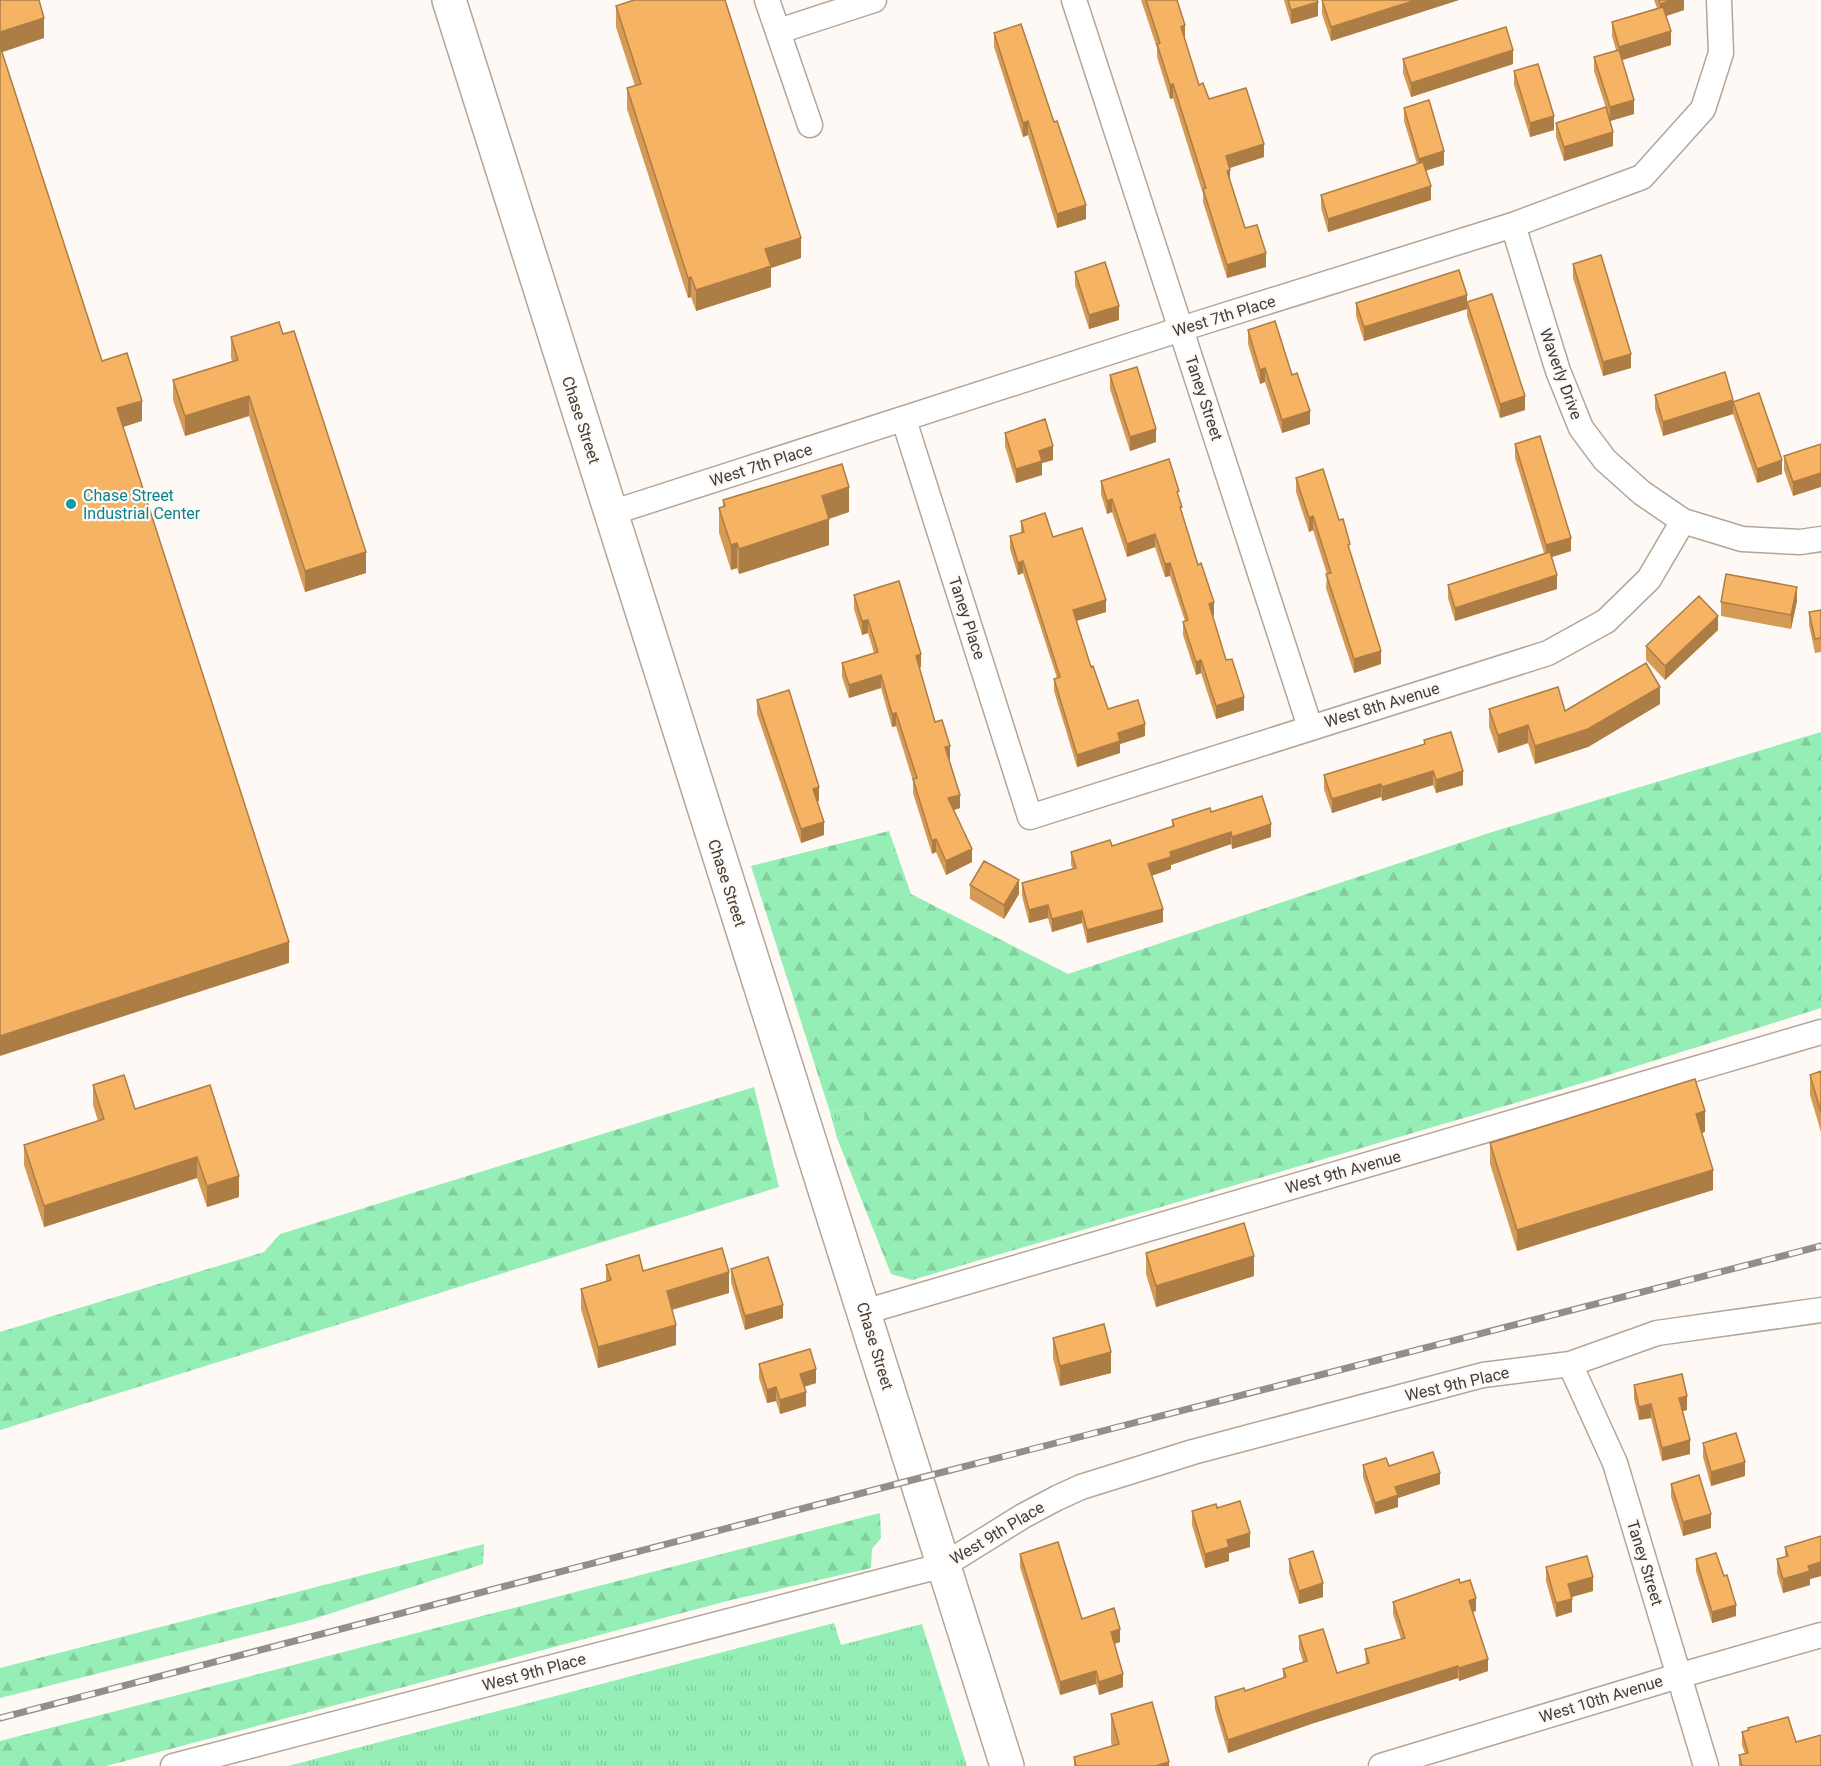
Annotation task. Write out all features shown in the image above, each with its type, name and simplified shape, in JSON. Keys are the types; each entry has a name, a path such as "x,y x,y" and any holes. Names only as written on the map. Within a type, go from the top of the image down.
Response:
{"street":[{"name":"Chase Street","path":"449,0 1006,1766"},
{"path":"767,0 810,125"},
{"path":"778,31 874,0"},
{"name":"Taney Street","path":"1074,0 1310,727"},
{"name":"West 7th Place","path":"611,513 1181,329 1513,225 1642,177 1703,109 1720,53 1719,0"},
{"name":"Waverly Drive","path":"1513,225 1557,371 1581,428 1605,460 1642,493 1683,520 1742,539 1800,542 1821,539"},
{"name":"Taney Place","path":"904,420 1030,817"},
{"name":"West 8th Avenue","path":"1030,817 1548,653 1606,621 1642,586 1649,579 1683,520"},
{"name":"West 9th Avenue","path":"864,1312 1821,1032"},
{"name":"West 9th Place","path":"173,1766 944,1565 1023,1516 1057,1498 1094,1483 1193,1452 1483,1375 1570,1364 1657,1333 1821,1310"},
{"name":"Taney Street","path":"1570,1364 1615,1463 1706,1766"},
{"name":"West 10th Avenue","path":"1381,1766 1821,1635"}],"green space":[{"path":"1821,732 1821,1008 1586,1082 912,1280 891,1274 837,1138 864,1122 864,1106 830,1112 751,866 889,831 911,894 1068,974 1492,832"},
{"path":"754,1087 779,1187 0,1430 0,1332 264,1252 280,1234"},
{"path":"864,1106 864,1122 837,1138 830,1112"},
{"path":"880,1513 881,1538 872,1549 871,1568 731,1600 106,1766 0,1766 0,1741"},
{"path":"484,1544 483,1564 307,1621 0,1698 0,1668"},
{"path":"834,1623 841,1645 922,1624 967,1766 288,1766"}],"building":[{"path":"0,0 39,0 44,18 0,32"},
{"path":"634,0 725,0 801,238 765,249 771,266 696,290 691,277 688,278 627,88 641,84 616,6"},
{"path":"1146,0 1177,0 1185,25 1181,27 1199,85 1203,83 1209,99 1246,88 1264,144 1226,156 1230,170 1227,171 1245,228 1257,225 1266,253 1227,265 1203,189 1206,188 1173,84 1170,85"},
{"path":"1288,0 1317,0 1318,2 1291,10"},
{"path":"1322,0 1416,0 1331,27"},
{"path":"1659,0 1672,0 1660,4"},
{"path":"1663,7 1671,31 1619,47 1612,22"},
{"path":"1021,24 1054,122 1057,121 1086,205 1057,214 1028,121 1023,123 994,33"},
{"path":"1506,27 1513,50 1411,83 1403,59"},
{"name":"Chase Street Industrial Center","path":"0,46 102,361 127,353 142,401 117,408 289,942 0,1036"},
{"path":"1619,50 1634,100 1610,107 1594,57"},
{"path":"1538,64 1554,116 1530,123 1514,71"},
{"path":"1429,100 1444,151 1419,159 1404,108"},
{"path":"1606,107 1613,132 1564,147 1556,123"},
{"path":"1423,162 1431,186 1328,219 1321,195"},
{"path":"1601,255 1631,354 1603,362 1573,264"},
{"path":"1105,262 1119,306 1089,315 1075,272"},
{"path":"1459,270 1467,295 1364,327 1356,303"},
{"path":"1492,294 1525,396 1500,404 1467,302"},
{"path":"1275,321 1292,375 1297,373 1310,411 1282,420 1265,368 1260,370 1248,330"},
{"path":"279,322 283,334 294,331 366,552 305,571 249,396 185,416 173,380 238,360 231,337"},
{"path":"1137,367 1156,429 1130,437 1110,375"},
{"path":"1725,372 1733,400 1663,422 1655,395"},
{"path":"1759,393 1782,460 1757,469 1733,402"},
{"path":"1045,419 1053,446 1039,451 1042,461 1016,469 1005,433"},
{"path":"1540,436 1571,538 1546,545 1515,444"},
{"path":"1821,444 1821,473 1793,482 1784,456"},
{"path":"1169,459 1179,491 1177,492 1182,507 1180,507 1198,565 1201,563 1214,602 1209,604 1226,660 1232,659 1244,697 1216,706 1201,660 1196,662 1183,622 1188,620 1170,563 1165,564 1155,534 1127,544 1112,499 1107,501 1101,481"},
{"path":"842,464 849,487 822,496 829,519 739,549 737,543 731,545 719,508 725,506 723,500"},
{"path":"1323,469 1339,520 1343,519 1350,544 1348,545 1381,651 1354,659 1326,574 1331,573 1313,516 1309,518 1296,478"},
{"path":"1045,513 1053,537 1082,528 1106,600 1073,610 1091,667 1093,666 1108,709 1138,700 1145,724 1118,733 1120,741 1077,755 1054,679 1060,677 1023,561 1018,563 1010,536 1024,532 1021,521"},
{"path":"1550,552 1557,575 1455,608 1448,585"},
{"path":"1726,574 1797,587 1791,615 1721,602"},
{"path":"899,581 921,654 916,656 935,722 942,720 950,746 945,747 960,795 948,798 972,849 946,861 936,839 932,841 913,779 917,778 896,713 892,714 881,675 849,685 842,663 878,652 868,620 862,621 854,595"},
{"path":"1699,596 1718,616 1665,666 1646,646"},
{"path":"1821,610 1821,638 1815,639 1809,612"},
{"path":"1646,663 1660,687 1588,729 1535,746 1528,725 1498,735 1489,709 1558,687 1565,711"},
{"path":"789,690 819,787 813,789 824,822 801,829 757,700"},
{"path":"1451,732 1463,771 1436,780 1433,771 1332,799 1324,775 1425,744 1424,740"},
{"path":"1262,796 1271,824 1232,837 1231,832 1170,852 1171,857 1148,864 1163,909 1087,930 1082,911 1052,919 1048,905 1029,910 1022,883 1076,868 1071,852 1110,840 1112,846 1174,826 1172,820 1210,808 1211,812"},
{"path":"984,861 1019,880 1004,905 970,885"},
{"path":"1821,1071 1821,1112 1810,1075"},
{"path":"124,1075 135,1109 210,1085 239,1176 207,1186 197,1157 44,1206 24,1145 104,1119 93,1085"},
{"path":"1695,1079 1705,1111 1696,1114 1713,1170 1517,1230 1490,1143"},
{"path":"1244,1223 1254,1256 1156,1286 1146,1253"},
{"path":"722,1248 729,1272 667,1291 676,1325 598,1347 581,1289 611,1280 606,1265 639,1255 643,1271"},
{"path":"768,1257 783,1305 745,1316 731,1269"},
{"path":"1104,1324 1111,1352 1060,1366 1053,1338"},
{"path":"810,1349 816,1369 800,1374 806,1392 780,1400 776,1387 767,1390 759,1364"},
{"path":"1682,1374 1687,1396 1679,1398 1690,1440 1662,1448 1651,1404 1639,1407 1634,1385"},
{"path":"1736,1433 1745,1462 1711,1472 1703,1443"},
{"path":"1433,1452 1440,1473 1395,1487 1398,1495 1375,1503 1363,1465 1386,1458 1389,1466"},
{"path":"1699,1475 1711,1514 1683,1522 1671,1484"},
{"path":"1240,1501 1250,1533 1227,1540 1229,1547 1205,1554 1192,1511 1216,1504 1217,1508"},
{"path":"1821,1536 1821,1562 1808,1566 1810,1571 1783,1579 1777,1559 1788,1556 1785,1547"},
{"path":"1058,1542 1082,1619 1114,1608 1120,1629 1111,1632 1123,1674 1099,1682 1096,1671 1060,1682 1020,1554"},
{"path":"1313,1551 1323,1583 1299,1591 1289,1559"},
{"path":"1716,1553 1724,1576 1727,1575 1736,1605 1712,1612 1696,1559"},
{"path":"1587,1556 1593,1577 1568,1584 1572,1599 1556,1603 1546,1567"},
{"path":"1459,1579 1460,1583 1470,1580 1476,1598 1469,1601 1488,1659 1459,1668 1458,1666 1228,1740 1215,1697 1244,1688 1245,1691 1286,1677 1283,1669 1307,1661 1299,1636 1323,1629 1337,1673 1369,1663 1365,1649 1405,1638 1393,1602"},
{"path":"1152,1702 1169,1762 1155,1766 1076,1766 1074,1757 1119,1744 1111,1714"},
{"path":"1788,1717 1796,1742 1821,1735 1821,1766 1742,1766 1739,1755 1748,1753 1742,1732 1749,1730 1748,1728"}],"railway":[{"path":"0,1718 1821,1246"}],"place":[{"name":"Chase Street Industrial Center","path":"71,504"}]}
